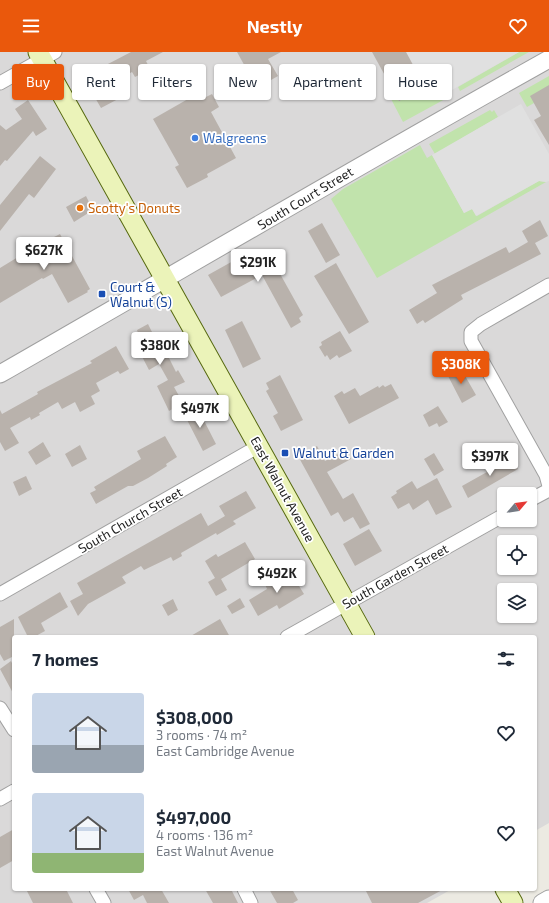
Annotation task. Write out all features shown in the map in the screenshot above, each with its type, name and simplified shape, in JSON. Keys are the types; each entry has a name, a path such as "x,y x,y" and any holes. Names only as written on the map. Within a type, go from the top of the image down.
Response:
{"main road":[{"name":"East Walnut Avenue","path":"45,54 164,279 364,635"},
{"path":"506,891 513,903"}],"street":[{"path":"0,83 45,54"},
{"name":"South Court Street","path":"0,374 272,218 371,159 549,59"},
{"path":"549,285 481,324 471,332 471,341 546,475 549,486"},
{"name":"South Church Street","path":"0,594 259,446"},
{"path":"537,496 549,490"},
{"name":"South Garden Street","path":"290,635 497,519"},
{"path":"0,708 12,727"},
{"path":"0,799 12,792"},
{"path":"97,891 104,903"},
{"path":"245,891 251,903"},
{"path":"542,903 549,899"}],"shaded area":[{"path":"0,52 549,52 549,823 537,830 537,635 12,635 12,891 448,891 427,903 0,903"},
{"path":"406,52 519,52 452,90 452,64 413,64"},
{"path":"521,104 549,154 549,181 539,181 476,216 472,209 464,213 432,155"}],"green space":[{"path":"519,52 529,52 460,91 458,87"},
{"path":"549,76 549,85 534,103 527,107 519,93"},
{"path":"392,100 443,100 403,122"},
{"path":"490,110 492,112 494,110 498,117 435,154 429,144"},
{"path":"420,145 427,158 432,155 464,213 472,209 477,216 539,181 546,182 377,278 331,199 343,189"}],"building":[{"path":"131,52 163,52 146,61 148,64 138,64 138,75 135,77 132,72 130,73 130,64 108,64"},
{"path":"237,52 281,52 268,59 271,64 244,64"},
{"path":"372,52 406,52 413,64 384,64 384,74"},
{"path":"271,64 278,76 271,80"},
{"path":"549,85 549,145 534,120 541,116 530,96"},
{"name":"Walgreens","path":"212,94 219,107 211,112 236,158 207,174 208,177 187,188 175,167 179,165 153,119 186,100 206,100 206,97"},
{"path":"28,100 47,129 36,136 33,131 7,161 5,160 0,166 0,125 6,130 22,119 15,109"},
{"path":"96,100 116,100 101,108"},
{"path":"40,156 56,169 34,198 29,194 0,231 0,205"},
{"name":"Scotty's Donuts","path":"86,196 93,210 74,222 66,207"},
{"path":"540,220 548,236 535,243 541,254 461,295 463,299 425,323 423,320 417,324 409,310 437,293 432,285 506,247 509,253 528,242 522,231"},
{"path":"322,223 340,255 326,263 308,231"},
{"path":"60,234 90,289 87,291 88,292 68,303 52,274 43,279 42,278 0,303 0,268 36,246"},
{"path":"264,252 266,255 269,254 303,315 299,318 301,322 291,328 262,275 221,297 208,275 242,256 246,262"},
{"path":"336,263 369,322 349,334 314,276"},
{"path":"242,321 261,359 243,368 225,330"},
{"path":"148,324 153,334 155,333 158,339 160,338 176,372 178,370 185,382 174,387 183,403 169,411 157,386 168,380 159,364 149,370 136,345 141,342 137,330"},
{"path":"340,331 352,351 339,358 337,355 330,360 327,355 325,357 319,347 322,345 321,342"},
{"path":"116,346 129,369 120,374 118,371 96,383 100,391 91,396 95,404 80,412 75,402 62,409 58,402 39,413 40,415 31,420 30,417 10,428 19,443 5,451 0,442 0,410 2,414 38,394 37,392 92,363 90,361"},
{"path":"460,367 476,395 462,403 447,374"},
{"path":"280,375 303,420 281,431 273,416 278,413 266,391 269,389 266,383"},
{"path":"391,384 399,398 349,424 334,396 342,391 344,394 355,388 360,396 378,386 379,388 383,385 385,387"},
{"path":"438,406 448,422 439,427 437,423 429,427 423,415"},
{"path":"197,407 216,444 203,451 184,414"},
{"path":"165,436 177,457 166,464 167,466 148,478 133,486 128,486 96,504 90,493 96,490 94,487 141,459 137,451"},
{"path":"43,442 51,456 36,465 28,452"},
{"path":"80,445 87,459 72,467 65,454"},
{"path":"317,446 325,461 346,450 351,459 327,472 343,499 353,493 370,524 360,529 353,517 344,522 338,512 331,516 298,456"},
{"path":"434,453 444,470 434,476 424,459"},
{"path":"510,456 518,469 468,498 462,486 487,472 486,470"},
{"path":"26,476 32,489 19,496 13,482"},
{"path":"437,478 452,507 436,515 428,500 413,510 409,503 398,509 391,497 397,493 396,491 412,481 417,489"},
{"path":"246,491 256,508 233,521 236,524 217,535 216,533 181,553 182,556 173,561 171,557 144,570 141,566 122,577 126,583 88,604 78,616 70,601 83,594 77,583 201,513 208,526 225,516 219,506"},
{"path":"369,529 382,551 355,566 343,544"},
{"path":"245,542 255,559 221,579 227,590 216,596 208,582 215,578 205,561 216,554 218,557"},
{"path":"289,570 304,594 279,609 277,605 258,616 249,600 267,589 265,584"},
{"path":"60,592 68,607 41,623 45,631 38,635 27,635 18,617"},
{"path":"240,598 245,607 232,614 227,606"},
{"path":"173,599 178,610 168,616 162,605"},
{"path":"14,619 12,657 4,661 0,654 0,627"},
{"path":"220,619 229,635 192,635"},
{"path":"11,661 12,691 0,669"},
{"path":"12,830 12,861 0,868 0,837"},
{"path":"27,891 67,891 73,903 33,903"},
{"path":"129,891 162,891 169,903 147,903 143,895 134,900"},
{"path":"206,891 232,891 238,903 213,903"},
{"path":"270,891 293,891 298,900 293,903 277,903"},
{"path":"366,891 440,891 418,903 372,903"}],"place":[{"name":"Walgreens","path":"195,138"},
{"name":"Scotty's Donuts","path":"80,208"},
{"name":"Court & Walnut (S)","path":"102,294"},
{"name":"Walnut & Garden","path":"285,453"}]}
